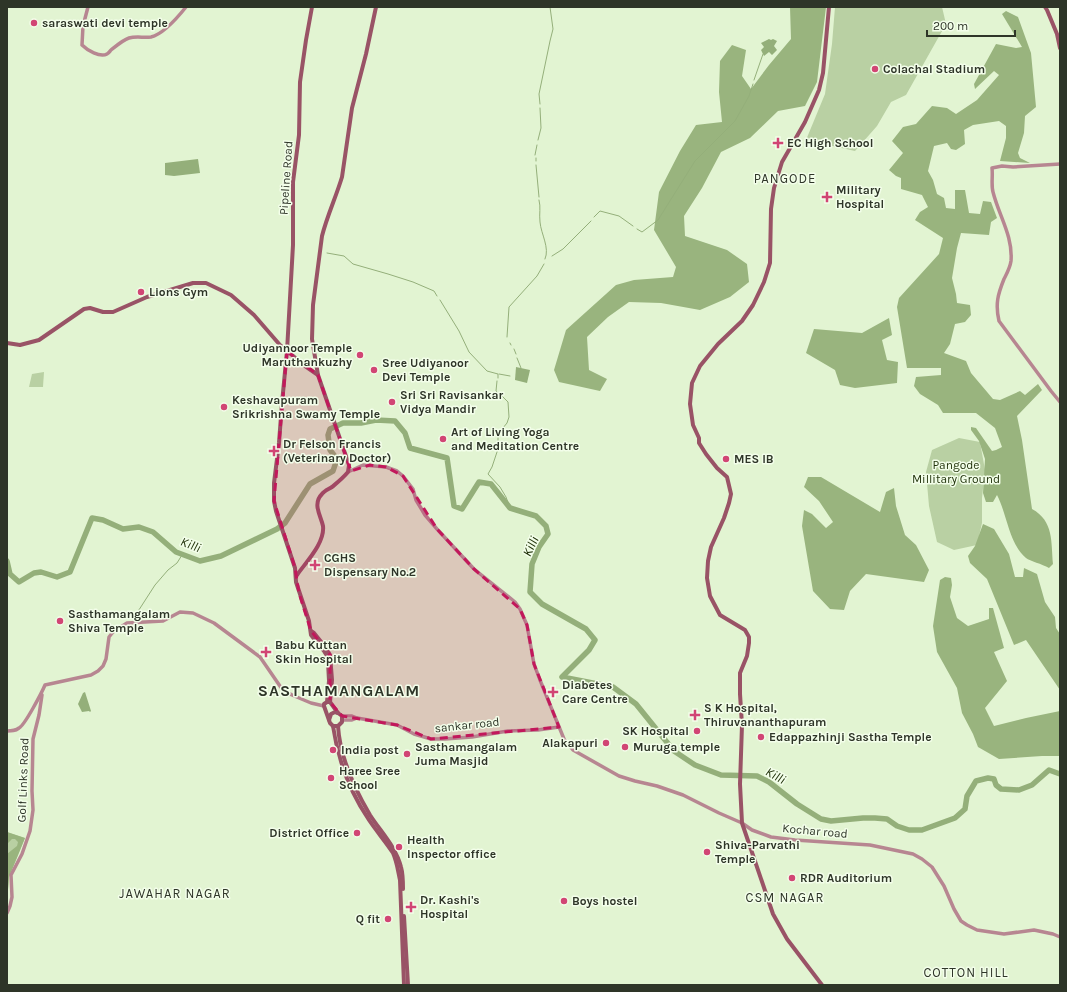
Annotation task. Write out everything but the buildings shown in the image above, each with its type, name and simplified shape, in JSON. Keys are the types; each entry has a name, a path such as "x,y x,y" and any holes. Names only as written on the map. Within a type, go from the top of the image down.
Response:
{"main road":[{"name":"Pipeline Road","path":"312,7 300,82 299,135 293,182 293,245 287,351 274,483 274,501 295,568 296,582 311,631 326,648 330,655 332,680 327,704"},
{"path":"296,575 322,539 323,526 318,513 318,502 322,494 341,480 348,472 349,465 318,375 312,338 313,305 324,225 342,177 352,108 376,7"},
{"path":"822,985 787,939 772,914 742,823 740,781 742,725 740,672 747,656 749,638 745,630 720,616 710,596 707,578 708,561 711,547 724,518 731,494 727,476 706,454 699,443 693,425 690,404 691,389 700,366 718,344 742,321 756,300 764,282 770,263 771,209 774,188 782,162 805,122 819,90 823,73 829,7"},
{"path":"1045,7 1059,34 1060,48"},
{"path":"7,343 20,346 39,340 84,309 90,308 103,312 113,312 153,295 193,283 206,283 232,295 254,316 280,345 318,375"},
{"path":"327,704 341,716 342,723 338,726 333,726"},
{"path":"327,704 329,720 333,726 338,754 344,772 369,820 392,853 398,867 404,985"},
{"path":"329,720 331,714 335,712 341,716"},
{"path":"338,726 342,750 353,782 370,815 392,846 399,860 403,873 408,985"}],"street":[{"path":"88,7 83,26 82,45 93,53 102,55 106,55 117,45 129,38 136,36 150,37 157,34 186,7"},
{"path":"1060,164 1013,167 1002,166 992,168 992,184 993,192 1008,232 1011,256 1010,268 1000,288 997,298 999,321 1060,402"},
{"name":"Kochar road","path":"348,472 363,465 386,467 397,471 413,489 416,500 425,515 437,529 474,569 515,602 524,618 534,664 540,680 564,739 573,750 613,772 635,781 683,794 742,823 752,830 771,837 870,845 913,854 932,867 944,886 957,915 961,921 967,925 977,930 1004,934 1034,930 1060,937"},
{"path":"7,731 14,731 21,728 45,685 91,675 98,671 103,666 106,659 109,637 113,632 127,623 163,621 180,612 193,613 214,623 260,657 282,689 311,703 327,704"},
{"name":"Golf Links Road","path":"7,912 12,897 11,875 22,854 30,831 33,810 33,739 39,715 42,692"},
{"name":"sankar road","path":"341,716 352,716 397,725 414,734 431,739 445,740 508,731 538,730 559,727"}],"highlighted area":[{"path":"287,351 318,375 351,471 370,465 386,467 403,476 437,529 474,569 520,609 527,625 534,664 559,727 431,739 397,725 342,716 330,702 330,655 311,631 299,593 295,568 274,501"}],"green space":[{"name":"Colachal Stadium","path":"835,7 942,7 946,24 906,95 891,102 877,126 855,151 806,140 825,94 832,44"},
{"path":"44,372 43,387 29,387 32,374"},
{"name":"Pangode Millitary Ground","path":"959,438 980,442 985,470 982,498 982,523 977,545 954,550 937,542 929,506 926,472 932,450"},
{"path":"7,832 25,838 9,877 7,902"}],"shaded area":[{"path":"790,7 826,7 817,82 805,106 778,111 750,138 721,152 702,188 684,216 685,236 727,250 747,264 749,282 730,297 700,310 661,303 629,302 608,317 587,337 589,370 607,379 600,391 559,382 554,370 566,330 616,285 634,280 673,277 676,267 654,230 659,192 680,151 696,125 722,122 719,92 720,61 732,45 746,50 742,76 751,89 791,39"},
{"path":"1006,11 1018,17 1031,53 1036,107 1025,116 1024,133 1018,153 1020,158 1030,163 1000,161 1006,138 1006,126 999,121 973,125 964,130 965,144 956,150 951,149 947,143 934,146 928,171 933,180 937,194 944,198 946,208 955,209 955,190 965,190 969,213 980,214 983,201 991,202 997,218 991,222 989,235 961,233 952,278 957,303 970,305 971,315 965,322 955,324 950,344 944,353 966,361 971,373 993,399 1000,400 1020,391 1025,395 1038,384 1042,390 1017,416 1032,509 1044,520 1050,533 1053,564 1049,568 1026,558 1020,552 1012,537 997,495 993,502 986,502 983,493 985,459 979,441 971,430 971,427 976,428 992,451 1002,447 995,428 976,413 943,413 938,405 920,394 914,386 916,377 941,375 941,368 907,368 897,307 899,298 939,254 943,238 915,220 920,212 928,207 922,195 901,189 901,178 889,170 903,153 892,141 903,127 916,124 932,106 947,108 956,114 977,100 999,75 994,71 975,89 974,84 996,44 1016,48 1022,47 1002,14"},
{"path":"769,39 777,41 774,46 777,50 772,55 769,52 764,56 761,50 764,47 761,43"},
{"path":"198,159 200,173 174,176 165,175 165,163"},
{"path":"889,318 892,335 882,340 887,360 898,362 897,383 855,388 840,385 835,370 806,353 814,329 862,333"},
{"path":"516,367 530,370 527,383 515,380"},
{"path":"808,477 821,477 880,512 886,492 894,488 896,506 905,535 916,545 929,570 924,582 866,574 850,591 844,610 830,609 813,591 802,526 804,510 812,514 826,528 833,522 819,501 804,487"},
{"path":"983,524 994,529 1009,554 1015,577 1023,577 1024,568 1037,574 1045,602 1055,617 1056,628 1060,634 1060,690 1026,640 1014,645 987,579 970,563 968,556 975,546"},
{"path":"945,577 951,578 952,585 950,597 957,618 968,626 989,619 989,608 993,608 1004,648 994,652 1007,681 985,708 994,726 1060,711 1060,756 999,759 978,747 962,713 957,688 937,652 933,626 940,580"},
{"path":"85,692 91,711 90,712 82,712 78,704 83,693"},
{"path":"7,832 25,838 9,877 7,902 7,854 17,846 18,842 15,839 12,839 7,844"}],"waterway":[{"path":"540,104 539,94 553,29 550,7"},
{"path":"754,80 763,54"},
{"path":"637,229 642,232 658,220 695,161 735,121 749,96 753,84"},
{"path":"538,140 541,128 540,108"},
{"path":"535,155 537,145"},
{"path":"536,165 539,197"},
{"path":"539,200 540,222 546,246 545,259"},
{"path":"594,217 600,211 619,216 633,226"},
{"path":"552,256 563,249 591,221"},
{"path":"327,253 344,256 353,264 413,282 434,291 437,296"},
{"path":"507,337 509,307 537,276 544,264"},
{"path":"440,300 459,331 469,352 487,371 498,374 498,378"},
{"path":"514,349 516,354"},
{"path":"517,358 521,368"},
{"path":"499,374 510,376"},
{"path":"497,381 496,391 498,393"},
{"path":"498,444 498,434 507,423 509,417 508,402 501,395"},
{"name":"Killi","path":"7,561 10,574 19,582 34,573 41,572 57,577 70,572 92,518 103,520 123,529 139,527 153,532 176,552 200,561 221,556 277,529 285,523 310,484 333,471 337,459 330,450 328,435 330,429 343,423 361,423 376,420 395,421 405,433 410,448 447,458 454,506 462,509 479,482 491,484 510,508 536,516 546,526 548,534 539,547 532,564 530,592 542,604 586,629 595,640 589,650 562,677 613,687 636,704 674,751 695,765 721,775 757,776 769,782 797,804 821,819 831,821 863,818 887,819 897,826 909,830 922,830 955,818 965,809 967,796 976,781 988,778 994,779 996,785 1001,789 1019,790 1032,785 1049,770 1060,774"},
{"path":"498,449 488,474 500,487 510,508"},
{"path":"135,616 155,585 168,570 177,563 182,555"}],"place":[{"name":"saraswati devi temple","path":"34,23"},
{"name":"Colachal Stadium","path":"875,69"},
{"name":"EC High School","path":"778,143"},
{"name":"Military Hospital","path":"827,197"},
{"name":"Lions Gym","path":"141,292"},
{"name":"Udiyannoor Temple Maruthankuzhy","path":"360,355"},
{"name":"Sree Udiyanoor Devi Temple","path":"374,370"},
{"name":"Sri Sri Ravisankar Vidya Mandir","path":"392,402"},
{"name":"Keshavapuram Srikrishna Swamy Temple","path":"224,407"},
{"name":"Art of Living Yoga and Meditation Centre","path":"443,439"},
{"name":"Dr Felson Francis (Veterinary Doctor)","path":"274,451"},
{"name":"MES IB","path":"726,459"},
{"name":"CGHS Dispensary No.2","path":"315,565"},
{"name":"Sasthamangalam Shiva Temple","path":"60,621"},
{"name":"Babu Kuttan Skin Hospital","path":"266,652"},
{"name":"Diabetes Care Centre","path":"553,692"},
{"name":"S K Hospital, Thiruvananthapuram","path":"695,715"},
{"name":"SK Hospital","path":"697,731"},
{"name":"Edappazhinji Sastha Temple","path":"761,737"},
{"name":"Alakapuri","path":"606,743"},
{"name":"Muruga temple","path":"625,747"},
{"name":"India post","path":"333,750"},
{"name":"Sasthamangalam Juma Masjid","path":"407,754"},
{"name":"Haree Sree School","path":"331,778"},
{"name":"District Office","path":"357,833"},
{"name":"Health Inspector office","path":"399,847"},
{"name":"Shiva-Parvathi Temple","path":"707,852"},
{"name":"RDR Auditorium","path":"792,878"},
{"name":"Boys hostel","path":"564,901"},
{"name":"Dr. Kashi's Hospital","path":"411,907"},
{"name":"Q fit","path":"388,919"}],"district":[{"name":"PANGODE","path":"785,178"},
{"name":"SASTHAMANGALAM","path":"339,690"},
{"name":"JAWAHAR NAGAR","path":"175,893"},
{"name":"CSM NAGAR","path":"785,897"},
{"name":"COTTON HILL","path":"966,972"}]}
